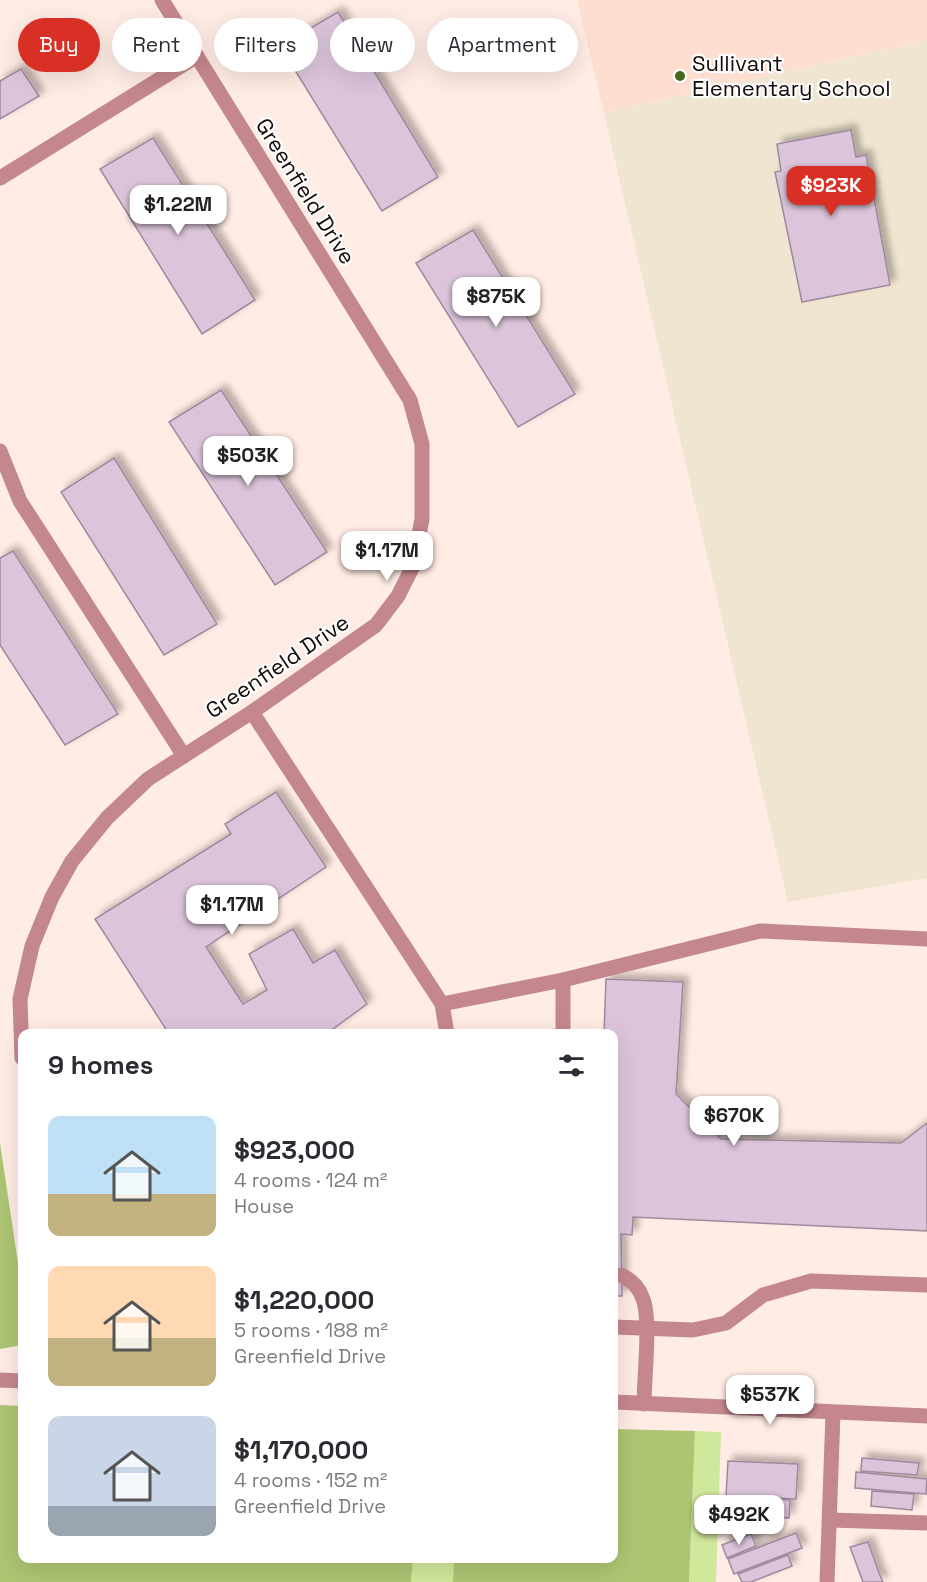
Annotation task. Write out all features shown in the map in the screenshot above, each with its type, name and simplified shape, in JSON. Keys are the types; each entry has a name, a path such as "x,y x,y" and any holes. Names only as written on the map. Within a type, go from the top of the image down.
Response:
{"street":[{"name":"Greenfield Drive","path":"162,0 173,18"},
{"name":"Greenfield Drive","path":"21,1029 20,999 32,946 52,897 72,861 107,818 148,779 252,712 376,625 398,596 413,566 422,519 422,444 410,400 202,66"},
{"path":"0,178 170,72"},
{"path":"0,451 20,501 184,756"},
{"path":"252,712 442,1004 446,1029"},
{"path":"442,1004 563,980 760,932 927,939"},
{"path":"563,980 563,1029"},
{"path":"621,1275 631,1279 644,1300 646,1328 644,1404"},
{"path":"618,1327 693,1330 726,1323 763,1295 810,1281 927,1285"},
{"path":"0,1380 18,1381"},
{"path":"618,1402 927,1416"},
{"path":"827,1582 833,1413"},
{"path":"830,1520 927,1523"}],"shaded area":[{"name":"Sullivant Elementary School","path":"577,0 927,0 927,40 604,113"},
{"path":"927,40 927,878 788,902 604,113"}],"green space":[{"path":"0,1143 18,1263 18,1346 0,1349"},
{"path":"0,1405 18,1406 18,1563 413,1563 411,1582 0,1582"},
{"path":"618,1429 695,1431 689,1582 453,1582 454,1563 618,1563"},
{"path":"695,1431 721,1432 716,1582 689,1582"},
{"path":"413,1563 454,1563 453,1582 411,1582"}],"building":[{"path":"338,12 342,18 330,18 330,72 374,72 438,177 382,211 296,72 318,72 318,24"},
{"path":"18,71 23,72 39,96 0,119 0,81"},
{"path":"851,130 856,157 866,155 890,285 802,302 775,172 781,171 777,144"},
{"path":"153,138 255,300 202,334 100,169"},
{"path":"473,230 575,394 518,427 416,263"},
{"path":"221,390 327,552 275,585 169,422"},
{"path":"114,458 217,624 164,655 61,492"},
{"path":"13,551 118,714 65,745 0,645 0,558"},
{"path":"276,792 326,867 206,947 243,1004 267,990 249,954 293,929 313,963 335,950 367,1004 333,1029 166,1029 95,919 231,834 225,824"},
{"path":"606,979 683,982 676,1094 721,1139 901,1143 927,1123 927,1231 633,1217 632,1235 621,1234 622,1296 618,1296 618,1029 604,1029"},
{"path":"862,1458 919,1463 917,1475 861,1471"},
{"path":"728,1461 798,1464 796,1499 726,1496"},
{"path":"856,1472 927,1479 926,1494 855,1488"},
{"path":"872,1491 914,1494 912,1510 871,1506"},
{"path":"727,1496 790,1500 789,1518 725,1514"},
{"path":"796,1533 802,1548 734,1574 728,1559"},
{"path":"751,1534 756,1546 727,1558 722,1545"},
{"path":"868,1542 883,1582 863,1582 850,1547"},
{"path":"788,1555 792,1566 751,1582 742,1582 738,1574"}],"place":[{"name":"Sullivant Elementary School","path":"680,76"}]}
